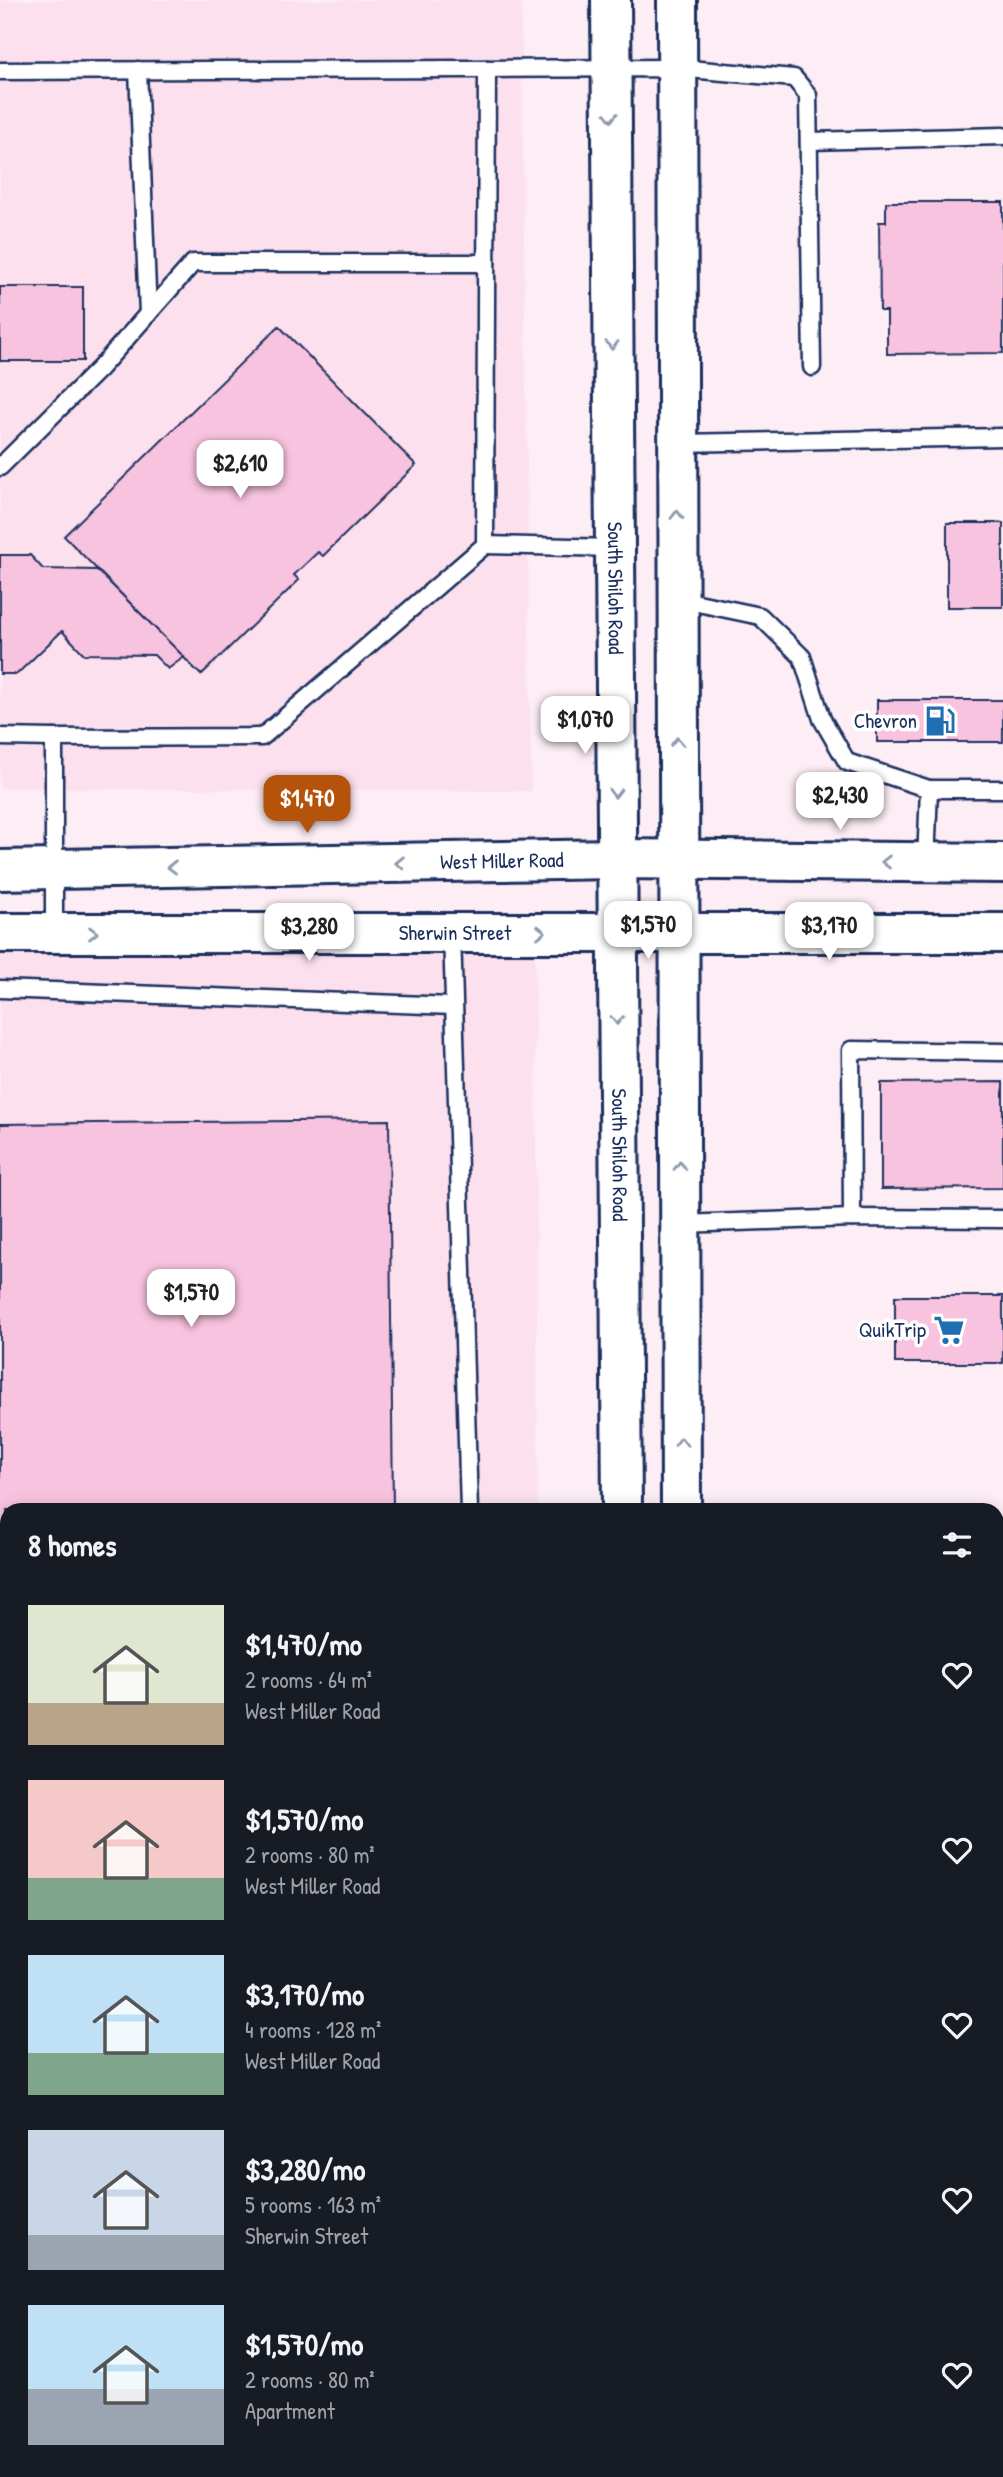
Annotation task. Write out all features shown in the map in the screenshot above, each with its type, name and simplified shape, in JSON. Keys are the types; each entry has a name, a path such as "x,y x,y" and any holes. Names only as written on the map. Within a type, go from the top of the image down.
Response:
{"main road":[{"name":"South Shiloh Road","path":"611,0 615,859 622,1503"},
{"path":"677,0 677,860 680,931 681,1503"},
{"name":"West Miller Road","path":"0,870 615,859 1003,863"},
{"path":"617,931 1003,933"},
{"name":"Sherwin Street","path":"0,933 617,931"}],"lane":[{"path":"0,71 677,68 794,78 808,95 812,367"},
{"path":"485,545 487,69"},
{"path":"138,70 148,314"},
{"path":"809,141 1003,136"},
{"path":"0,467 100,368 193,263 486,263"},
{"path":"677,443 1003,437"},
{"path":"0,737 262,737 485,545 614,548"},
{"path":"677,598 760,616 802,657 822,719 847,762 929,789 1003,789"},
{"path":"54,738 54,933"},
{"path":"926,862 929,789"},
{"path":"452,932 469,1503"},
{"path":"0,989 453,1006"},
{"path":"852,1218 851,1050 1003,1052"},
{"path":"681,1224 852,1218 1003,1219"}],"shaded area":[{"path":"0,0 521,0 531,791 0,788"},
{"path":"535,951 538,1503 0,1503 0,954"}],"building":[{"path":"886,202 1003,202 1003,353 887,354 887,311 880,311 879,222 886,222"},
{"path":"0,287 83,287 83,361 0,361"},
{"path":"279,326 416,465 323,556 318,552 294,575 299,580 201,675 64,536"},
{"path":"947,523 1003,523 1003,607 947,607"},
{"path":"0,555 30,555 43,569 97,570 184,657 168,669 154,655 84,654 62,631 17,674 0,674"},
{"name":"Chevron","path":"877,700 1003,700 1003,742 877,742"},
{"path":"1003,1082 1003,1188 881,1189 881,1083"},
{"path":"389,1120 393,1503 0,1503 0,1124"},
{"name":"QuikTrip","path":"895,1296 1003,1296 1003,1363 895,1363"}],"place":[{"name":"Chevron","path":"940,721"},
{"name":"QuikTrip","path":"949,1330"}]}
